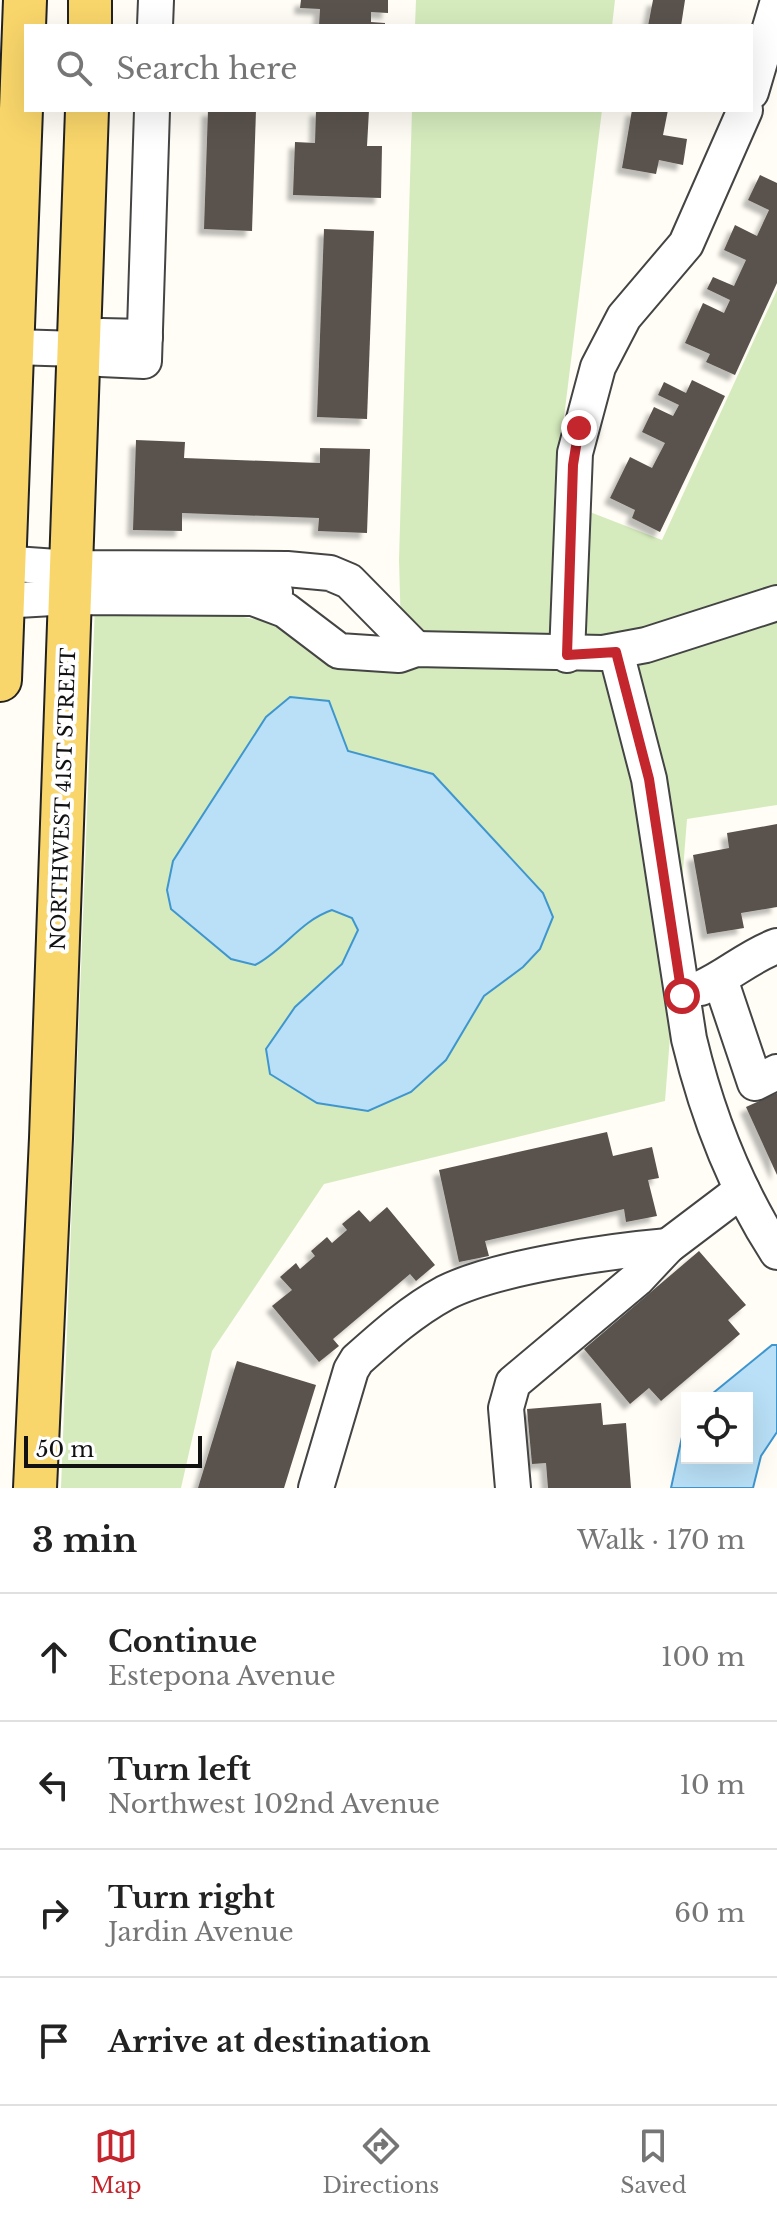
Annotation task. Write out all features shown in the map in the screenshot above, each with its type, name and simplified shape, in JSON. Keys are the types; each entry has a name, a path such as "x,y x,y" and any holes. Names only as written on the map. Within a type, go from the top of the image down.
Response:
{"main road":[{"path":"0,680 1,582 13,347 10,154 25,0"},
{"path":"90,0 90,24"},
{"name":"NORTHWEST 41ST STREET","path":"35,1488 87,112"}],"street":[{"path":"155,24 156,0"},
{"path":"753,85 777,4"},
{"path":"13,347 79,349 101,359 144,349 152,112"},
{"path":"567,655 575,453 598,367 624,317 686,244 744,112"},
{"path":"1,582 70,582 287,569 335,574 349,581 416,649"},
{"path":"312,603 322,597 335,574"},
{"path":"70,582 253,598 285,610 329,647 360,648 399,655 416,649 567,655 616,652 777,603"},
{"path":"253,598 274,592 301,596 360,648"},
{"path":"360,648 382,616"},
{"path":"616,652 649,779 682,996 699,1082 742,1190 777,1252"},
{"path":"682,996 720,979 751,956 777,946"},
{"path":"720,979 755,1083 777,1072"},
{"path":"513,1488 506,1417 513,1383 637,1279 668,1246 742,1190"},
{"path":"316,1488 351,1370 382,1337 413,1313 473,1282 620,1250 668,1246"}],"green space":[{"path":"416,0 615,0 612,24 415,24"},
{"path":"412,112 602,112 554,498 662,540 777,290 777,805 687,819 665,1101 324,1184 212,1351 181,1488 61,1488 95,605 238,616 278,624 402,666 399,560"}],"water":[{"path":"290,697 329,701 348,751 433,774 543,893 553,917 540,949 523,967 484,996 446,1060 411,1092 368,1111 317,1103 270,1074 266,1049 295,1007 342,964 358,930 352,918 332,910 321,915 255,965 231,959 171,909 167,890 173,861 266,717"},
{"path":"772,1345 777,1345 777,1432 761,1456 753,1488 671,1488 681,1442 681,1464 753,1464 753,1392 714,1392"}],"building":[{"path":"301,0 388,0 388,13 371,12 371,22 385,24 319,24 320,9 300,8"},
{"path":"653,0 685,0 681,24 648,24"},
{"path":"208,112 256,112 252,231 204,229"},
{"path":"316,112 369,112 367,146 382,146 381,198 293,195 295,142 315,143"},
{"path":"632,112 668,112 663,135 687,139 683,165 659,160 656,174 622,168"},
{"path":"760,175 777,183 777,283 735,375 706,362 710,354 685,343 703,303 724,313 730,300 707,289 713,277 734,286 746,260 724,250 735,225 757,236 769,210 748,200"},
{"path":"324,229 374,231 367,419 317,417"},
{"path":"692,380 725,396 660,532 632,518 635,510 610,498 630,457 652,468 665,443 642,432 654,407 673,416 679,405 658,395 664,382 686,393"},
{"path":"136,440 185,442 184,458 320,463 320,448 370,449 367,533 318,531 319,518 182,513 182,531 133,530"},
{"path":"777,824 777,907 741,913 744,928 707,934 693,855 729,848 727,833"},
{"path":"777,1093 777,1175 746,1107"},
{"path":"607,1132 613,1156 652,1147 659,1178 648,1180 657,1216 626,1222 624,1209 485,1241 489,1256 459,1262 439,1170"},
{"path":"387,1207 435,1265 416,1281 410,1274 333,1339 339,1346 319,1362 272,1306 292,1290 280,1277 296,1263 300,1269 315,1256 311,1251 327,1237 332,1243 347,1230 342,1224 359,1210 370,1222"},
{"path":"699,1251 746,1305 728,1320 740,1334 661,1401 649,1388 630,1404 584,1349"},
{"path":"237,1361 316,1385 284,1488 198,1488"},
{"path":"601,1403 603,1425 626,1423 631,1488 548,1488 546,1463 532,1464 527,1409"}],"route":[{"path":"579,428 573,465 567,655 616,652 649,779 682,996"}]}
